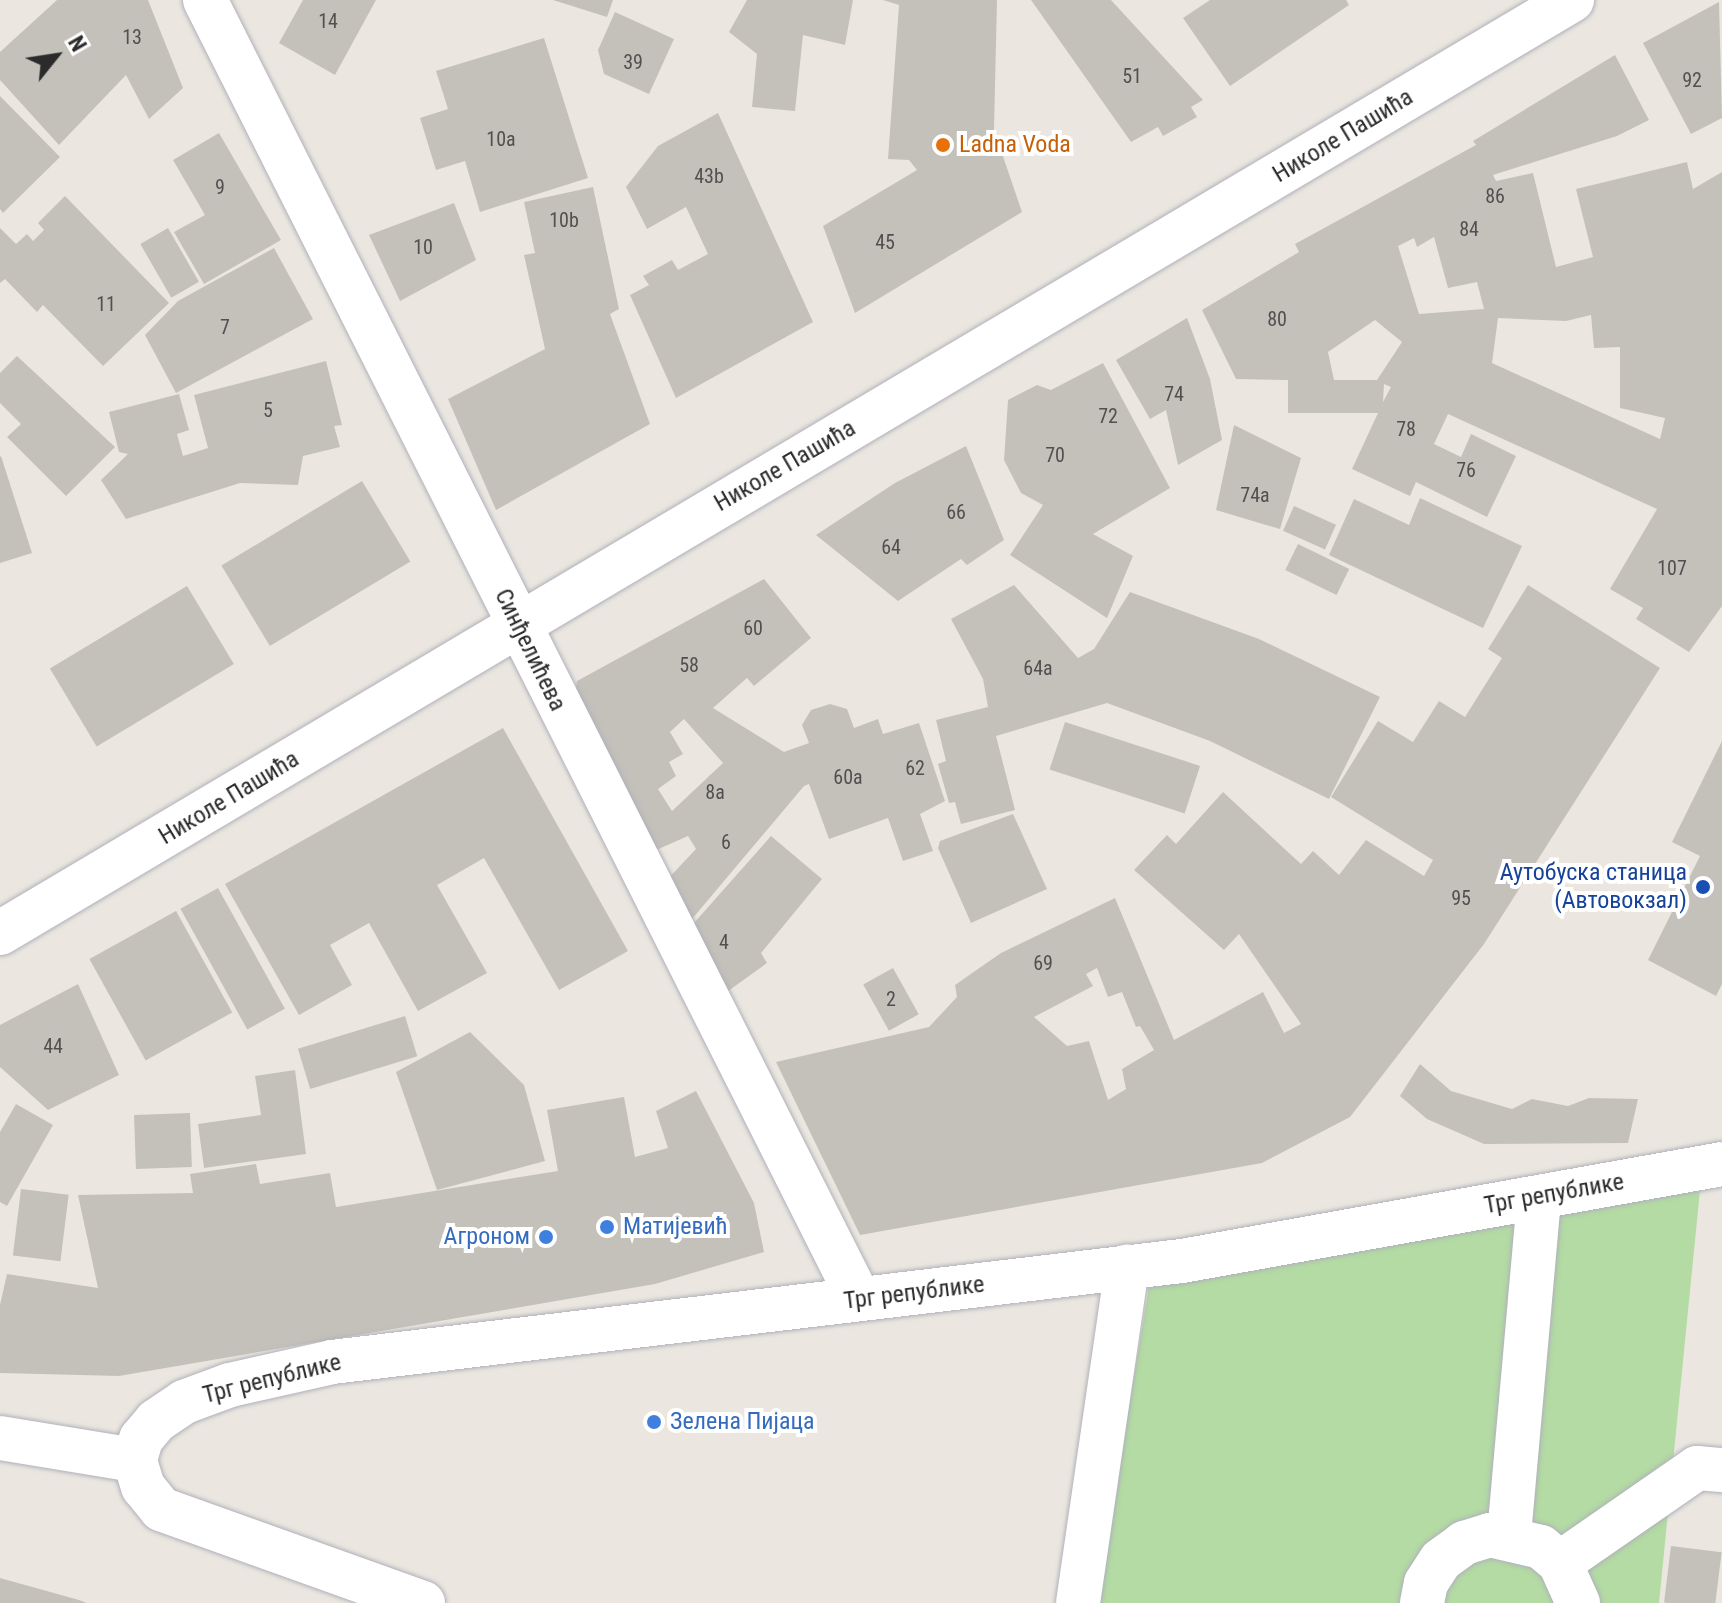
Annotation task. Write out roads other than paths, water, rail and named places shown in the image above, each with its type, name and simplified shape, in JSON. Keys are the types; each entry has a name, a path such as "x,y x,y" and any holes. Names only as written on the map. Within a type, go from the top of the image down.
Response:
{"street":[{"name":"Синђелићева","path":"205,0 859,1299"},
{"name":"Николе Пашића","path":"0,933 1572,0"},
{"name":"Трг републике","path":"135,1460 141,1439 156,1421 184,1402 303,1369 1127,1267 1722,1164"},
{"path":"1509,1535 1539,1197"},
{"path":"1078,1603 1127,1267"},
{"path":"0,1438 135,1460 143,1487 161,1509 423,1603"},
{"path":"1560,1563 1697,1468 1722,1470"},
{"path":"1422,1603 1426,1583 1441,1560 1464,1543 1509,1535 1541,1547 1560,1563 1578,1603"}],"place":[{"name":"Ladna Voda","path":"943,145"},
{"name":"Аутобуска станица (Автовокзал)","path":"1703,887"},
{"name":"Матијевић","path":"607,1227"},
{"name":"Агроном","path":"546,1237"},
{"name":"Зелена Пијаца","path":"654,1422"}]}
